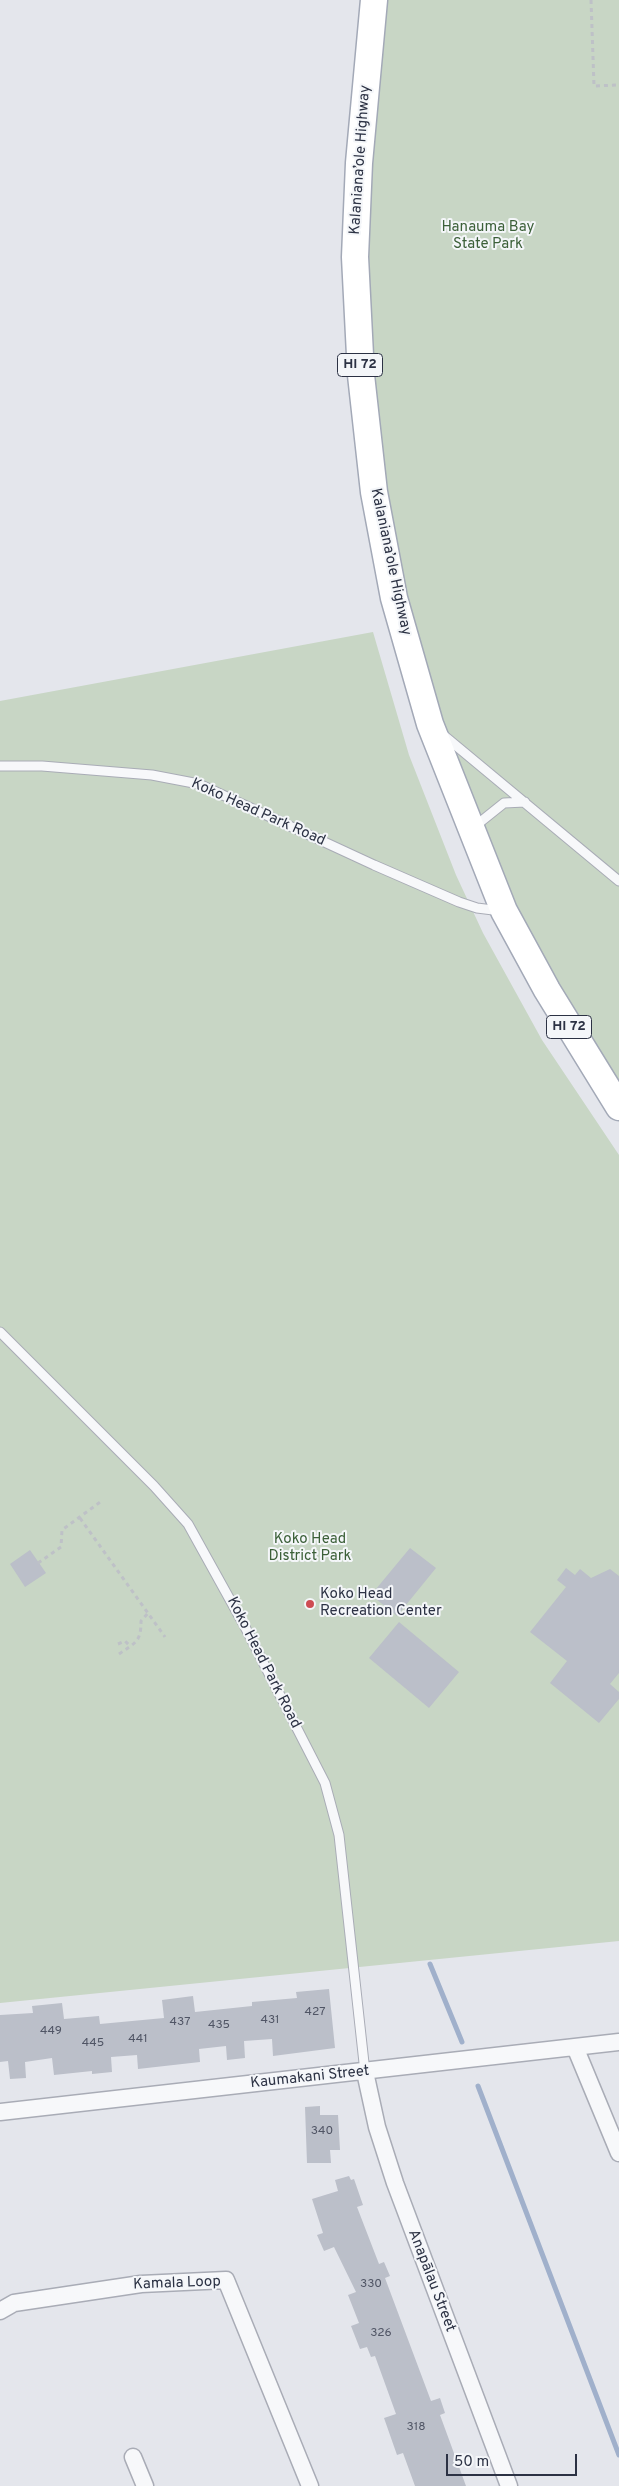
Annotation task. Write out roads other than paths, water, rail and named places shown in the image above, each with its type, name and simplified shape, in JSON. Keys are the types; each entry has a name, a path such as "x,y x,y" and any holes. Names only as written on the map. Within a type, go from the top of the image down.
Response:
{"main road":[{"name":"Kalaniana’ole Highway","path":"374,0 360,163 355,257 361,375 374,492 394,598 430,724 504,911 547,990 619,1107"}],"street":[{"name":"Kaumakani Street","path":"0,2112 619,2042"},
{"path":"574,2047 619,2153"},
{"name":"Anapālau Street","path":"365,2072 377,2127 395,2184 508,2486"},
{"name":"Kamala Loop","path":"0,2311 14,2303 141,2284 226,2280 310,2486"},
{"path":"133,2457 145,2486"}],"lane":[{"path":"430,724 619,881"},
{"name":"Koko Head Park Road","path":"0,766 42,766 143,774 199,784 459,902 486,910 504,911"},
{"path":"471,830 504,803 525,802"},
{"name":"Koko Head Park Road","path":"0,1332 154,1486 188,1524 244,1625 325,1783 339,1835 365,2072"}],"waterway":[{"path":"430,1964 462,2042"},
{"path":"478,2086 619,2455"}],"place":[{"name":"Koko Head Recreation Center","path":"310,1604"}],"park label":[{"name":"Hanauma Bay State Park","path":"488,236"},
{"name":"Koko Head District Park","path":"310,1548"}]}
